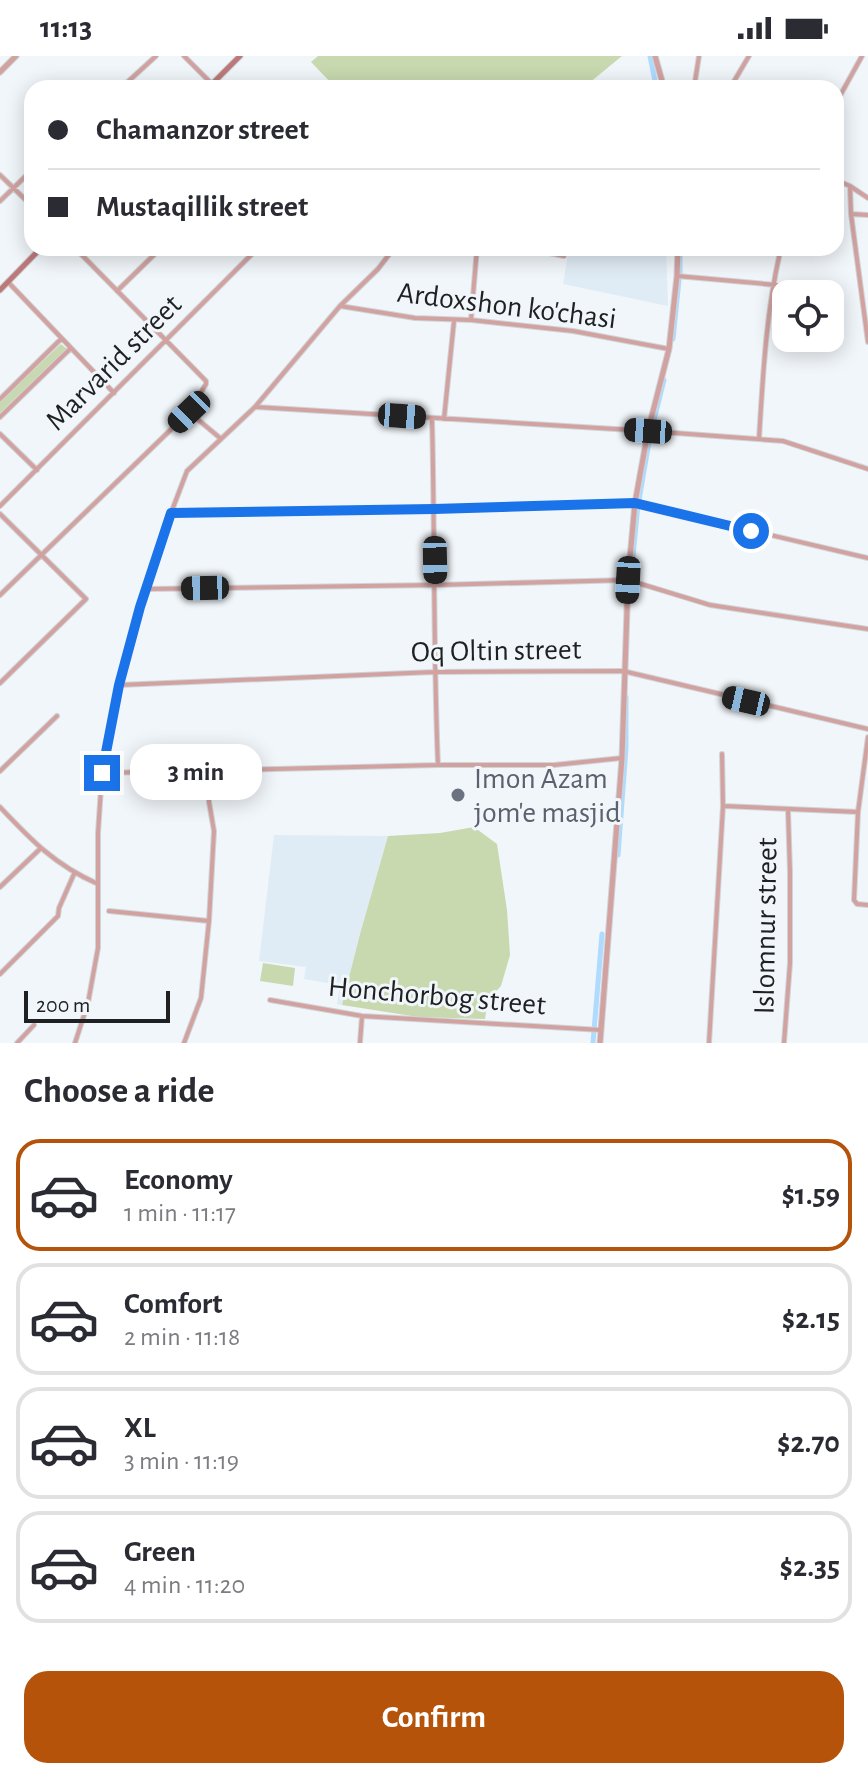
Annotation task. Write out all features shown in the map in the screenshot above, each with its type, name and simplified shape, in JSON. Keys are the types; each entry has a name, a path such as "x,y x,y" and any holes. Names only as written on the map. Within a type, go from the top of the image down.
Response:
{"main road":[{"path":"218,80 240,56"},
{"path":"0,290 33,256"}],"street":[{"path":"0,72 16,56"},
{"path":"130,80 156,56"},
{"path":"184,56 206,80"},
{"path":"655,56 662,80"},
{"path":"695,80 699,56"},
{"path":"735,80 749,56"},
{"path":"844,89 862,56"},
{"path":"0,175 24,198"},
{"path":"0,201 24,178"},
{"path":"844,183 868,198"},
{"path":"850,186 868,342"},
{"path":"851,214 868,215"},
{"path":"0,595 189,412 206,381 83,256"},
{"path":"117,291 153,256"},
{"name":"Marvarid street","path":"0,506 250,256"},
{"path":"75,1043 88,1003 98,948 102,773 119,685 171,513 187,471 255,407 340,306 388,256"},
{"path":"471,320 476,256"},
{"path":"600,1043 622,758 623,671 635,503 648,431 669,349 678,256"},
{"path":"773,280 779,256"},
{"path":"677,276 772,285 759,439"},
{"path":"8,282 114,393"},
{"name":"Ardoxshon ko'chasi","path":"340,306 415,318 471,320 573,331 669,349"},
{"path":"444,419 454,321"},
{"path":"0,399 62,338"},
{"path":"0,417 71,348"},
{"path":"255,407 783,441 868,469"},
{"path":"189,412 220,438"},
{"path":"432,418 438,765"},
{"path":"0,434 37,470"},
{"path":"171,513 635,503 868,558"},
{"path":"0,514 86,599 0,683"},
{"path":"147,589 628,580 710,605 868,629"},
{"name":"Oq Oltin street","path":"119,685 434,672 623,671 868,729"},
{"path":"0,771 57,716"},
{"path":"868,737 858,812 854,900 857,904 868,905"},
{"path":"709,1043 723,806 722,754"},
{"path":"102,773 554,765 622,758"},
{"path":"184,1043 201,998 209,921 214,831 208,771"},
{"path":"723,806 858,812"},
{"path":"0,807 40,849 74,874 98,884"},
{"name":"Islomnur street","path":"784,1043 790,963 788,810"},
{"path":"0,887 40,849"},
{"path":"0,974 58,916 74,874"},
{"path":"109,911 209,921"},
{"name":"Honchorbog street","path":"270,1000 362,1016 601,1030"},
{"path":"360,1043 362,1016"},
{"path":"17,1043 34,1025"}],"shaded area":[{"path":"568,256 666,256 668,306 563,284"},
{"path":"274,835 388,836 342,1005 337,1004 340,985 304,979 306,967 259,961"}],"green space":[{"path":"318,56 622,56 593,80 328,80 311,62"},
{"path":"61,344 67,349 0,413 0,401"},
{"path":"474,827 497,844 510,955 501,986 488,1000 485,1019 418,1017 342,1005 388,836 440,833"},
{"path":"263,963 295,968 293,986 260,981"}],"waterway":[{"path":"650,56 655,80"},
{"path":"680,256 680,273"},
{"path":"673,339 679,280"},
{"path":"652,428 664,380"},
{"path":"639,500 650,436"},
{"path":"631,577 638,504"},
{"path":"618,855 626,748 626,697"},
{"path":"593,1043 602,934"}],"place":[{"name":"Imon Azam jom'e masjid","path":"458,795"}],"route":[{"path":"102,773 119,685 140,607 171,513 635,503 751,531"}]}
